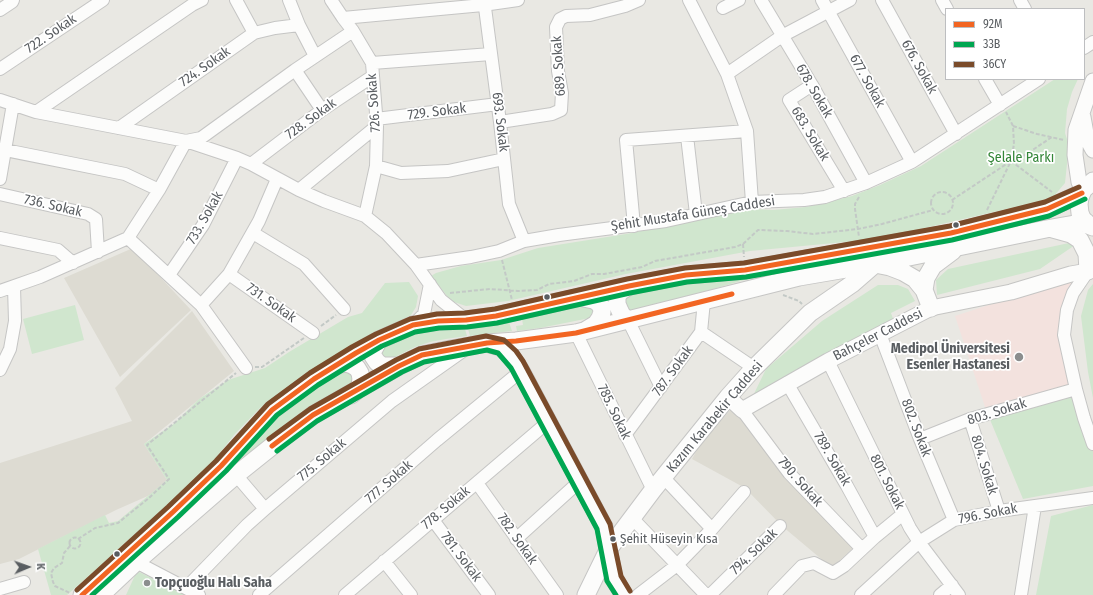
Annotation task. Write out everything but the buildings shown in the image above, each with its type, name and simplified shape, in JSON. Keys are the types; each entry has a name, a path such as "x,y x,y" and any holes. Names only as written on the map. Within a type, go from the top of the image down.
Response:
{"main road":[{"path":"82,595 174,512 221,466 272,410 314,379 336,365 379,340 413,325 438,321 466,320 496,316 629,286 686,276 745,270 862,250 979,227 1047,209 1086,188"},
{"path":"1086,188 1079,204 1080,213 1089,225 1090,269"},
{"path":"101,595 136,562 236,475 313,415 399,366 422,355 487,343 516,341 580,332 799,277 958,248 1050,228 1089,225"},
{"path":"1050,228 1071,234 1080,240 1087,254 1090,269"},
{"path":"924,290 926,278 934,266 958,248"},
{"path":"875,264 890,267 903,272 915,280 924,290 931,308"},
{"name":"Kazım Karabekir Caddesi","path":"586,595 608,550 658,484 728,397 754,368 810,313 852,284 875,264"},
{"path":"628,320 620,311 617,304 617,297 620,292 629,286"},
{"path":"579,297 597,302 601,306 602,312 596,324 580,332"},
{"path":"521,371 527,348 538,337"},
{"path":"379,340 373,351 373,356 377,362 382,366 399,366"},
{"path":"487,343 501,347 511,356 521,371 604,527 614,579 624,595"},
{"path":"336,365 346,363 357,368 360,373 360,385 356,391 350,395"}],"street":[{"path":"0,10 13,0"},
{"name":"722. Sokak","path":"0,69 103,0"},
{"path":"36,112 192,5 202,0"},
{"path":"236,0 254,33"},
{"path":"289,0 299,25 315,56"},
{"name":"726. Sokak","path":"331,0 343,18 354,30 372,63 376,123 376,166 365,216"},
{"path":"343,18 484,2 518,0"},
{"name":"689. Sokak","path":"500,122 552,114 561,110 562,92 558,71 556,27 560,19 566,16 590,14 624,6 639,0"},
{"path":"689,0 727,74 747,131 752,202"},
{"path":"723,8 739,0"},
{"name":"678. Sokak","path":"761,0 812,85 864,188"},
{"name":"677. Sokak","path":"822,0 912,162"},
{"path":"727,74 782,36 850,0"},
{"name":"676. Sokak","path":"882,0 956,134"},
{"name":"693. Sokak","path":"484,2 498,104 509,204 524,241"},
{"name":"724. Sokak","path":"119,128 254,33 299,25"},
{"path":"0,291 14,287 72,263 128,238 159,190 186,142 201,138 295,70 354,30"},
{"path":"372,63 491,54"},
{"path":"295,70 322,110"},
{"name":"728. Sokak","path":"251,164 322,110 373,76"},
{"path":"986,80 1000,105"},
{"name":"Şehit Mustafa Güneş Caddesi","path":"416,265 471,257 499,251 524,241 666,221 752,202 804,200 864,188 912,162 1038,80"},
{"path":"1086,188 1079,182 1075,154 1076,130 1093,81"},
{"name":"683. Sokak","path":"812,85 789,100 844,191"},
{"path":"0,100 36,112 186,142 237,158 299,190 365,216 386,233 416,265 441,300 466,320"},
{"path":"0,180 3,150 13,104"},
{"name":"729. Sokak","path":"376,123 498,104"},
{"path":"1082,111 1087,138 1093,150"},
{"path":"299,190 376,123"},
{"path":"634,226 626,140 747,131"},
{"path":"687,136 696,214"},
{"path":"3,150 125,174 159,190"},
{"name":"733. Sokak","path":"169,275 203,225 237,158"},
{"path":"376,166 401,173 448,171 504,159"},
{"path":"201,305 229,274 253,233 278,179"},
{"name":"736. Sokak","path":"0,194 88,214 96,218 98,252"},
{"path":"253,233 304,264 344,309"},
{"path":"0,238 58,250 72,263"},
{"path":"128,238 201,305 246,368"},
{"path":"1090,269 1073,292 1067,310 1064,335 1076,389 1093,444"},
{"name":"Bahçeler Caddesi","path":"742,410 787,383 931,308 1011,292 1090,269"},
{"name":"731. Sokak","path":"229,274 313,332"},
{"path":"413,325 424,314 430,284"},
{"path":"0,370 10,349 15,321 14,287"},
{"name":"787. Sokak","path":"626,435 701,332 704,301"},
{"path":"628,320 661,387"},
{"name":"785. Sokak","path":"580,332 626,435 658,484 712,529"},
{"path":"701,332 754,368"},
{"name":"802. Sokak","path":"880,334 920,439 954,520"},
{"name":"775. Sokak","path":"186,588 247,525 265,509 392,401 470,346"},
{"name":"801. Sokak","path":"828,361 903,514 919,542 960,595"},
{"name":"777. Sokak","path":"259,595 431,445 521,371"},
{"name":"789. Sokak","path":"787,383 875,537"},
{"name":"803. Sokak","path":"920,439 970,419 1076,389"},
{"path":"728,397 742,410"},
{"name":"790. Sokak","path":"742,410 789,473 862,549"},
{"name":"804. Sokak","path":"970,419 998,511"},
{"name":"778. Sokak","path":"345,595 548,422"},
{"path":"236,475 265,509"},
{"path":"516,539 580,481"},
{"name":"782. Sokak","path":"477,483 557,595"},
{"path":"638,595 677,565 712,529 744,492"},
{"name":"796. Sokak","path":"862,595 919,542 954,520 998,511 1093,498"},
{"path":"1020,595 1035,506"},
{"path":"774,595 802,566 814,563 833,573 844,566 875,537 903,514"},
{"path":"632,518 706,595"},
{"name":"781. Sokak","path":"433,520 489,595"},
{"name":"794. Sokak","path":"710,595 780,526"},
{"path":"384,561 411,595"},
{"path":"136,562 199,595"},
{"path":"0,589 24,582"},
{"path":"940,595 952,585"}],"path":[{"path":"979,227 1011,161 1014,144 1013,126 1000,105"},
{"path":"1013,126 1076,142"},
{"path":"952,200 1011,161 1022,157 1052,137"},
{"path":"1011,161 1064,200"},
{"path":"862,250 855,204 864,188"},
{"path":"945,192 948,194 952,200 952,207 947,213 939,214 933,210 930,203 935,194 945,192"},
{"path":"437,294 490,289 518,291 537,290 549,284 574,280 592,274 604,274 642,267 655,261 735,247 743,244 758,230 779,230 813,234 858,229 933,210"},
{"path":"499,251 512,302 516,303"},
{"path":"766,285 799,302 810,313"},
{"path":"73,595 56,586 53,582 51,573 54,568 62,563 64,553 70,546 70,539 74,537 78,539 96,528 118,523 149,498 169,479 147,445 236,374 246,368 262,367 344,309"},
{"path":"70,546 74,548 78,547 80,544 78,539"}],"shaded area":[{"path":"133,248 191,310 120,377 64,278"},
{"name":"Medipol Üniversitesi Esenler Hastanesi","path":"1077,276 1064,316 1075,384 986,410 955,316"},
{"path":"192,311 234,371 144,444 167,480 150,495 116,510 19,559 0,564 0,463 132,421 115,388"},
{"path":"733,407 790,483 855,546 832,568 782,526 745,488 692,459 702,441"}],"green space":[{"name":"Şelale Parkı","path":"1053,80 1078,80 1067,109 1065,133 1069,145 1065,183 1054,196 1037,202 877,239 750,251 626,274 508,301 466,306 451,301 431,276 436,273 461,266 501,260 538,248 626,234 752,209 773,210 806,207 852,196 921,166"},
{"path":"1069,243 1075,245 1040,269 937,295 936,280 948,269"},
{"path":"762,275 636,311 629,311 625,306 629,294 637,291"},
{"path":"409,282 418,296 416,307 411,315 344,350 260,408 234,435 202,476 179,497 67,595 51,595 38,549 105,515 109,523 118,521 167,480 144,444 175,423 199,399 228,380 265,368 348,317 362,313 385,283"},
{"path":"1093,284 1093,398 1081,316 1088,290"},
{"path":"878,285 898,285 908,289 915,301 891,313 896,327 750,402 766,369 822,321"},
{"path":"75,305 84,340 32,354 23,319"},
{"path":"585,305 592,307 593,313 590,318 517,331 516,326 523,325 522,319"},
{"path":"509,322 512,331 470,336 468,329"},
{"path":"465,329 467,336 430,342 415,347 389,360 384,360 380,351 395,341 421,332"},
{"path":"343,370 352,375 353,382 351,384 309,408 233,467 232,466 280,413"},
{"path":"1075,384 1093,449 1093,486 1023,499 986,410"},
{"path":"1093,505 1093,595 1036,595 1051,516"},
{"name":"Topçuoğlu Halı Saha","path":"137,571 187,595 126,595"}],"transit line":[{"name":"36CY","path":"77,590 216,461 268,404 310,373 352,347 376,334 410,319 437,314 465,313 495,309 627,279 685,268 744,263 950,226 1045,202 1079,187"},
{"name":"92M","path":"82,595 221,466 272,410 314,379 356,353 379,340 413,325 438,321 466,320 496,316 629,286 686,275 745,270 951,233 1047,209 1082,193"},
{"name":"33B","path":"92,595 226,471 277,415 318,385 360,359 382,346 415,332 439,328 467,327 497,323 630,293 687,282 746,277 952,240 1049,216 1085,199"},
{"name":"92M","path":"272,446 313,415 399,366 422,355 487,343 516,341 576,333 732,294"},
{"name":"36CY","path":"269,439 310,409 396,360 419,349 486,336 504,340 516,351 523,361 610,524 621,576 630,591"},
{"name":"33B","path":"277,451 317,421 402,372 424,362 487,350 498,353 511,368 597,529 607,581 616,595"}],"place":[{"name":"Medipol Üniversitesi Esenler Hastanesi","path":"1019,357"},
{"name":"Şehit Hüseyin Kısa","path":"613,539"},
{"name":"Topçuoğlu Halı Saha","path":"147,583"}]}
